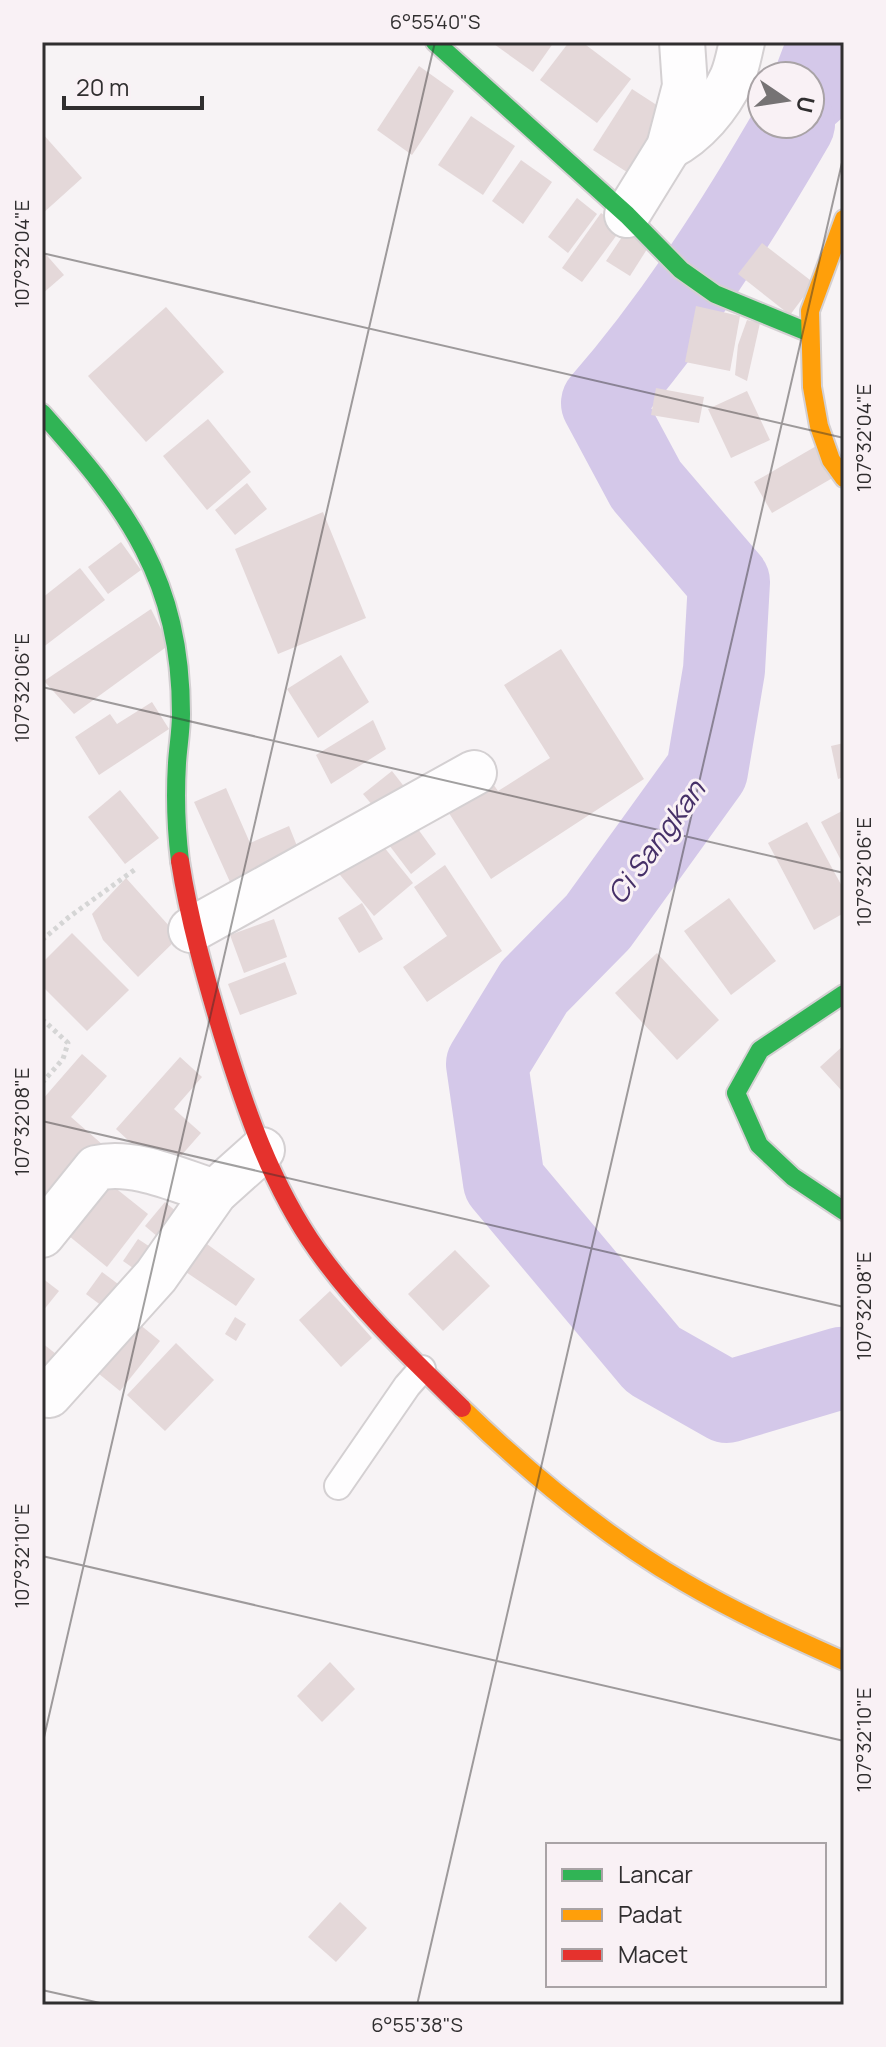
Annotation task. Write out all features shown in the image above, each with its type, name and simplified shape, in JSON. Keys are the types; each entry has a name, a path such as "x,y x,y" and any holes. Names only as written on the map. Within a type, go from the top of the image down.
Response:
{"street":[{"path":"435,42 627,215 681,270 715,294 810,333"},
{"path":"627,215 669,147 685,86 682,42"},
{"path":"669,147 688,137 732,79 742,42"},
{"path":"844,219 810,311 812,387 819,426 831,460 844,478"},
{"path":"42,413 99,475 140,533 168,599 179,663 181,716 176,809 191,930 238,1085 262,1150 293,1213 327,1262 374,1319 514,1458 661,1569 754,1621 844,1661"},
{"path":"191,930 474,773"},
{"path":"844,994 760,1050 736,1093 759,1145 793,1177 844,1211"},
{"path":"49,1395 156,1276 215,1192 262,1150"},
{"path":"42,1235 96,1168 108,1165 133,1167 215,1192"}],"lane":[{"path":"338,1486 422,1369"}],"path":[{"path":"42,940 136,869 179,842"},
{"path":"42,1019 68,1043 63,1059 42,1083"}],"building":[{"path":"491,42 554,42 533,72"},
{"path":"569,42 582,42 631,79 597,123 540,80"},
{"path":"419,66 454,91 412,155 377,130"},
{"path":"632,89 672,115 633,176 593,150"},
{"path":"471,116 515,146 483,195 438,165"},
{"path":"42,133 82,178 42,214"},
{"path":"521,160 552,182 523,224 492,201"},
{"path":"577,198 597,214 568,253 548,237"},
{"path":"601,213 622,228 582,282 562,268"},
{"path":"626,231 649,246 630,276 606,261"},
{"path":"762,243 814,283 790,315 738,274"},
{"path":"42,250 64,275 42,294"},
{"path":"696,306 740,316 730,371 685,362"},
{"path":"166,307 224,372 146,442 88,376"},
{"path":"747,320 760,323 747,381 735,375 738,345"},
{"path":"656,388 704,397 699,423 651,415"},
{"path":"747,391 770,440 731,458 708,409"},
{"path":"208,419 251,472 207,510 163,456"},
{"path":"818,445 836,476 772,513 754,482"},
{"path":"247,483 267,509 235,535 215,510"},
{"path":"323,512 366,618 278,654 235,549"},
{"path":"121,542 141,570 108,594 88,567"},
{"path":"80,568 105,600 42,648 42,598"},
{"path":"151,609 169,645 74,714 44,681"},
{"path":"561,649 644,779 491,879 440,799 484,771 498,791 550,758 504,685"},
{"path":"341,655 369,702 318,738 287,689"},
{"path":"152,702 169,729 99,775 75,737 110,714 117,724"},
{"path":"373,720 386,749 331,784 316,755"},
{"path":"844,743 844,777 838,779 831,746"},
{"path":"392,771 406,789 378,812 363,794"},
{"path":"226,788 250,843 289,826 299,851 230,882 194,802"},
{"path":"120,790 159,838 125,864 88,817"},
{"path":"844,810 844,866 821,822"},
{"path":"410,818 436,854 411,874 383,837"},
{"path":"807,822 844,890 844,913 814,930 768,843"},
{"path":"371,831 413,883 374,916 331,864"},
{"path":"445,865 502,951 427,1002 403,967 447,936 414,887"},
{"path":"126,878 179,937 138,977 103,940 92,914"},
{"path":"729,898 776,961 731,995 684,931"},
{"path":"362,903 383,939 359,953 338,918"},
{"path":"274,919 287,957 244,973 230,935"},
{"path":"72,933 129,990 87,1031 42,986 42,963"},
{"path":"657,953 719,1020 677,1060 615,993"},
{"path":"285,962 297,994 240,1015 228,984"},
{"path":"844,1045 844,1089 842,1091 820,1067"},
{"path":"82,1054 107,1076 71,1117 103,1145 54,1201 42,1190 42,1100"},
{"path":"180,1057 202,1077 174,1109 201,1133 165,1174 116,1129"},
{"path":"99,1175 148,1214 107,1267 58,1227"},
{"path":"165,1202 184,1218 164,1242 145,1226"},
{"path":"138,1239 158,1252 143,1275 123,1261"},
{"path":"200,1239 255,1279 236,1306 180,1268"},
{"path":"455,1250 490,1286 443,1331 408,1294"},
{"path":"102,1272 126,1290 110,1312 86,1294"},
{"path":"42,1278 59,1291 42,1312"},
{"path":"330,1291 372,1338 341,1367 299,1320"},
{"path":"235,1317 246,1324 236,1341 225,1334"},
{"path":"133,1319 160,1341 120,1391 93,1369"},
{"path":"42,1343 65,1361 42,1391"},
{"path":"176,1343 214,1380 165,1431 127,1395"},
{"path":"330,1662 355,1689 322,1722 297,1696"},
{"path":"340,1902 367,1928 336,1962 308,1937"}],"waterway":[{"name":"Ci Sangkan","path":"822,60 829,42"},
{"name":"Ci Sangkan","path":"785,140 705,268 602,403 646,485 729,582 724,670 707,771 598,922 534,987 487,1064 504,1182 653,1360 727,1402 841,1368 844,1370"}],"traffic: fast":[{"path":"435,42 627,215 681,270 715,294 810,333"},
{"path":"42,413 124,515 160,585 179,667 181,714 176,800 180,861"},
{"path":"844,994 760,1050 736,1093 759,1145 793,1177 844,1211"}],"traffic: slow":[{"path":"844,219 810,311 812,387 819,426 831,460 844,478"},
{"path":"462,1408 568,1502 654,1564 743,1614 844,1661"}],"traffic: jam":[{"path":"180,861 198,947 231,1061 261,1145 286,1199 317,1250 350,1292 462,1408"}]}
